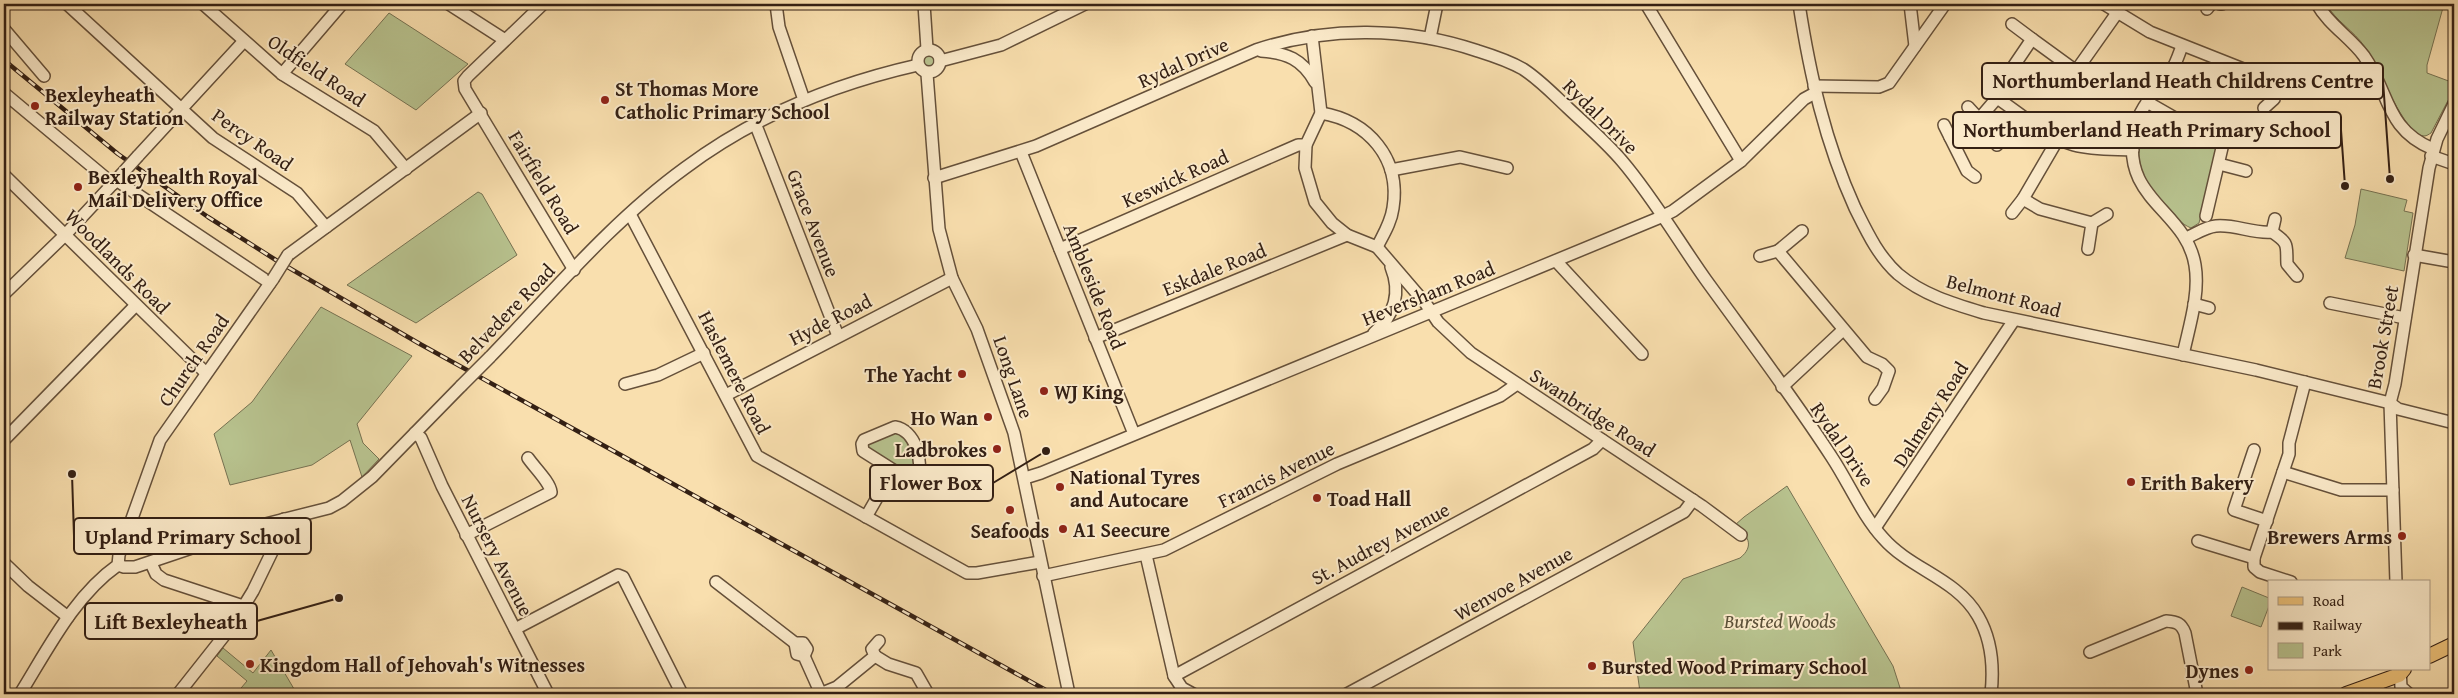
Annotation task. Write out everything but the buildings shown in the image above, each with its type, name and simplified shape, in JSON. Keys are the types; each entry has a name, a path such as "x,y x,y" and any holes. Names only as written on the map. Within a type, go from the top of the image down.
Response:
{"main road":[{"path":"2430,656 2454,644"},
{"path":"2346,694 2401,671"}],"street":[{"name":"Percy Road","path":"67,4 213,138 297,193 326,227"},
{"name":"Oldfield Road","path":"203,4 282,74 374,131 406,169"},
{"path":"282,74 342,4"},
{"path":"449,4 505,40 543,4"},
{"path":"776,4 779,27 804,100"},
{"path":"924,4 927,49"},
{"path":"940,61 1000,45 1085,4"},
{"path":"1430,38 1437,4"},
{"path":"1646,4 1741,161"},
{"name":"Belmont Road","path":"1799,4 1814,90 1833,156 1844,183 1870,238 1883,257 1898,274 1921,290 1945,301 2014,320 2305,382 2390,403 2398,409 2454,423"},
{"path":"1910,4 1915,46"},
{"path":"1814,90 1879,87 1889,84 1945,4"},
{"path":"2104,4 2150,32 2182,46 2235,64 2256,74 2278,101 2264,108"},
{"path":"2318,4 2328,18 2365,57 2393,118 2400,127 2413,139 2454,164"},
{"path":"2012,24 2076,71 2117,13"},
{"path":"4,29 44,76"},
{"name":"Rydal Drive","path":"934,178 1021,152 1256,50 1283,41 1344,32 1430,38 1460,44 1502,58 1545,86 1623,162 1832,457 1884,540 1907,558 1948,583 1968,600 1979,617 1990,641 1991,694"},
{"path":"1312,36 1321,113 1306,144 1305,168 1315,202 1332,224 1348,235 1377,247 1390,222 1394,208 1390,170 1376,142 1367,132 1339,116 1321,113"},
{"path":"1950,136 1979,118 1997,98 2013,67 2032,39"},
{"name":"Fairfield Road","path":"505,40 464,81 465,89 482,114 574,270"},
{"path":"4,294 65,235 244,41"},
{"path":"2182,46 2172,69 2138,116 2133,150 2137,176 2150,198 2186,238 2187,256 2196,276 2194,304 2183,356"},
{"path":"927,49 934,49 939,54 940,61 938,68 927,74 920,70 918,65 923,52 927,49"},
{"path":"1256,50 1277,52 1293,57 1309,70 1318,88"},
{"name":"Belvedere Road","path":"118,564 124,568 151,563 201,544 328,508 342,501 372,477 630,214 685,168 755,123 804,100 845,85 918,65"},
{"name":"Long Lane","path":"927,74 939,229 952,278 977,329 1014,433 1040,562 1070,694"},
{"name":"Heversham Road","path":"1024,478 1662,217 1741,161 1814,90"},
{"path":"4,93 116,180 272,281"},
{"path":"1997,98 2058,139 2074,145 2098,149 2133,150"},
{"path":"2147,102 2175,118 2218,129 2226,136 2206,216"},
{"name":"Brook Street","path":"2396,580 2390,403 2395,384 2414,255 2432,152 2441,128 2454,104"},
{"path":"1968,107 1979,118 1997,145"},
{"name":"Church Road","path":"118,564 119,555 160,440 272,281 288,255 482,114"},
{"name":"Grace Avenue","path":"755,123 838,336"},
{"path":"1944,125 1967,171 1974,177"},
{"path":"2012,213 2023,199 2058,139"},
{"name":"Keswick Road","path":"1060,248 1298,145 1306,144"},
{"name":"Ambleside Road","path":"1021,152 1134,434"},
{"path":"1390,170 1460,158 1507,168"},
{"path":"2220,164 2246,171"},
{"name":"Woodlands Road","path":"4,175 206,373"},
{"path":"2023,199 2040,209 2092,223 2107,214"},
{"name":"Haslemere Road","path":"630,214 757,456 967,572 977,573 1040,562"},
{"path":"2272,232 2275,219"},
{"path":"2088,249 2092,223"},
{"path":"2186,238 2216,226 2261,233 2272,232 2286,243 2288,248 2287,264 2297,276"},
{"path":"1760,256 1778,251 1802,231"},
{"name":"Eskdale Road","path":"1095,338 1348,235"},
{"name":"Swanbridge Road","path":"1377,247 1438,322 1471,353 1693,500 1741,535"},
{"path":"1778,251 1843,330 1868,357 1882,364 1889,371 1884,388 1875,399"},
{"path":"2414,255 2454,262"},
{"path":"1369,337 1385,323 1396,301 1396,284 1389,260"},
{"path":"1556,261 1642,354"},
{"name":"Hyde Road","path":"726,395 952,278"},
{"path":"2330,302 2405,318"},
{"path":"2194,304 2209,308"},
{"path":"4,440 136,305"},
{"name":"Dalmeny Road","path":"1875,528 1904,488 2014,320"},
{"path":"1782,387 1843,330"},
{"path":"625,384 658,375 704,353"},
{"path":"2285,580 2260,572 2254,567 2254,558 2283,472 2305,382"},
{"name":"Francis Avenue","path":"1044,576 1146,555 1185,541 1337,464 1500,396 1517,384"},
{"path":"895,427 911,434 914,440 920,472 917,478 910,480 892,470 863,451 862,444 864,440 895,427"},
{"name":"Nursery Avenue","path":"416,433 421,438 466,535 548,694"},
{"name":"St. Audrey Avenue","path":"1174,676 1593,449 1602,440"},
{"path":"2254,450 2234,510 2267,521"},
{"path":"466,535 556,492 539,475 528,458"},
{"path":"866,517 892,470"},
{"path":"2283,472 2341,490 2393,490"},
{"name":"Wenvoe Avenue","path":"1347,694 1684,512 1693,500"},
{"path":"178,694 231,626 284,527 284,519"},
{"path":"2198,541 2254,558"},
{"path":"1146,555 1174,676 1182,688 1193,694"},
{"path":"4,563 28,586 68,617"},
{"path":"151,563 156,574 164,580 243,606"},
{"path":"20,694 68,617 98,580 118,564"},
{"path":"514,629 618,575 623,577 682,694"},
{"path":"719,588 795,643 803,643 807,649 804,656 821,694 837,687 875,656"},
{"path":"2090,652 2166,621 2176,622 2182,625 2185,633 2198,694"},
{"path":"879,641 872,649 875,656 888,664 916,674 928,694"},
{"path":"2401,671 2401,687 2407,694"}],"green space":[{"path":"2326,4 2444,4 2427,65 2427,73 2454,83 2454,89 2431,133 2424,136 2416,133 2408,125 2365,47"},
{"path":"389,13 468,64 416,110 345,64"},
{"path":"926,54 932,54 936,61 932,68 926,68 922,64 922,58"},
{"path":"2149,111 2179,124 2216,133 2219,138 2199,223 2191,228 2178,220 2158,197 2144,176 2140,165 2139,141 2141,128 2145,114"},
{"path":"2361,189 2407,200 2404,211 2413,213 2404,271 2345,258 2355,225"},
{"path":"478,192 482,194 517,255 416,323 347,285"},
{"path":"321,307 412,356 357,424 363,443 379,459 362,477 350,440 312,465 230,485 214,434 252,402"},
{"path":"896,430 910,440 915,471 912,475 867,450 866,443"},
{"name":"Bursted Woods","path":"1787,486 1893,666 1902,694 1637,694 1640,692 1633,642 1683,579 1740,558 1745,554 1748,541 1735,525"},
{"path":"2242,587 2268,598 2268,609 2261,627 2231,616"},
{"path":"223,648 253,673 271,650 297,694 236,694 247,681 217,656"}],"railway":[{"path":"4,60 118,154 208,217 279,262 420,344 1053,694"}],"place":[{"name":"St Thomas More Catholic Primary School","path":"605,100"},
{"name":"Bexleyheath Railway Station","path":"35,106"},
{"name":"Northumberland Heath Childrens Centre","path":"2390,179"},
{"name":"Northumberland Heath Primary School","path":"2345,186"},
{"name":"Bexleyhealth Royal Mail Delivery Office","path":"78,187"},
{"name":"The Yacht","path":"962,374"},
{"name":"WJ King","path":"1044,391"},
{"name":"Ho Wan","path":"988,417"},
{"name":"Ladbrokes","path":"997,449"},
{"name":"Flower Box","path":"1046,451"},
{"name":"Upland Primary School","path":"72,474"},
{"name":"Erith Bakery","path":"2131,482"},
{"name":"National Tyres and Autocare","path":"1060,487"},
{"name":"Toad Hall","path":"1317,498"},
{"name":"Seafoods","path":"1010,510"},
{"name":"A1 Seecure","path":"1063,529"},
{"name":"Brewers Arms","path":"2402,536"},
{"name":"Lift Bexleyheath","path":"339,598"},
{"name":"Kingdom Hall of Jehovah's Witnesses","path":"250,664"},
{"name":"Bursted Wood Primary School","path":"1592,666"},
{"name":"Dynes","path":"2249,670"}]}
